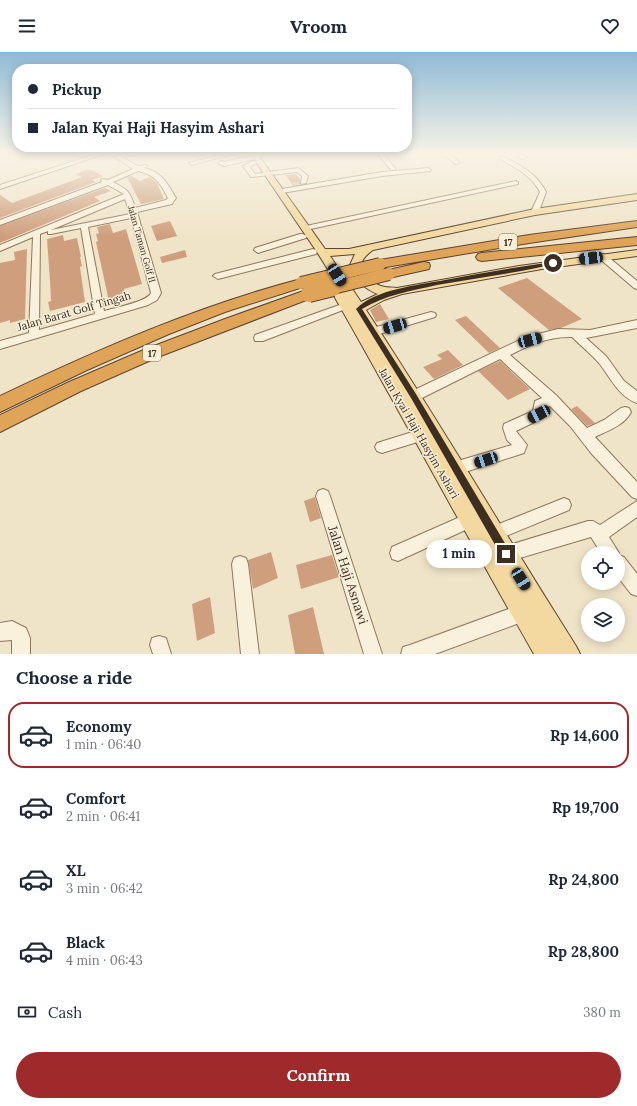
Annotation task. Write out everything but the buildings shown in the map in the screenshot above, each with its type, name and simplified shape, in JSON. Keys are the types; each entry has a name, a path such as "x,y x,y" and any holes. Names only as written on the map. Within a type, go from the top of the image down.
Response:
{"highway":[{"path":"479,252 565,227 637,215"},
{"name":"17","path":"0,404 47,381 137,341 222,309 305,289 442,263 479,252 637,224"},
{"name":"17","path":"0,424 52,396 142,356 228,322 305,289 380,264 637,234"},
{"path":"479,252 637,241"}],"main road":[{"name":"Jalan Kyai Haji Hasyim Ashari","path":"275,181 282,188 305,232 352,307 469,521 547,654"},
{"path":"318,252 339,253 369,248 535,212 637,197"},
{"path":"369,248 357,257 355,263 356,269 360,276 377,289 399,291"},
{"path":"352,307 399,291 492,273 637,253"},
{"name":"Jalan Kyai Haji Hasyim Ashari","path":"352,307 373,332 414,396 506,554 568,654"}],"street":[{"path":"0,186 14,181"},
{"path":"0,186 16,181"},
{"path":"0,219 106,181"},
{"path":"0,223 106,181"},
{"name":"Jalan Taman Golf II","path":"106,181 125,191 128,195 156,293 154,298"},
{"path":"35,235 133,213 172,201 165,183 162,181"},
{"path":"282,188 331,181"},
{"path":"535,212 543,192 540,184 537,181"},
{"path":"258,250 305,232 516,183"},
{"path":"0,248 35,235 128,195"},
{"path":"84,225 100,316"},
{"path":"34,335 35,235"},
{"path":"218,276 318,252"},
{"path":"603,257 637,286"},
{"name":"Jalan Barat Golf Tingah","path":"0,345 145,303 154,298"},
{"path":"259,338 352,307"},
{"path":"373,332 431,315"},
{"path":"414,396 530,340 558,333 590,334 637,324"},
{"path":"575,334 602,359 620,384 637,398"},
{"path":"502,354 576,422 596,449 637,492"},
{"path":"456,468 519,449 520,446 512,436 509,428 539,414 539,405 552,399"},
{"path":"585,435 610,424 626,412"},
{"path":"382,447 422,435"},
{"name":"Jalan Haji Asnawi","path":"324,496 373,654"},
{"path":"494,533 564,505"},
{"path":"600,534 637,508"},
{"path":"398,553 469,521"},
{"path":"506,554 588,529 593,529 600,534 601,540 606,546"},
{"path":"240,564 250,654"},
{"path":"625,572 637,588"},
{"path":"410,654 522,613"},
{"path":"0,632 16,630 20,634 22,642 21,654"}],"tunnel":[{"path":"293,185 303,183"}],"route":[{"path":"506,554 414,396 359,309 374,299 399,291 553,263"}]}
